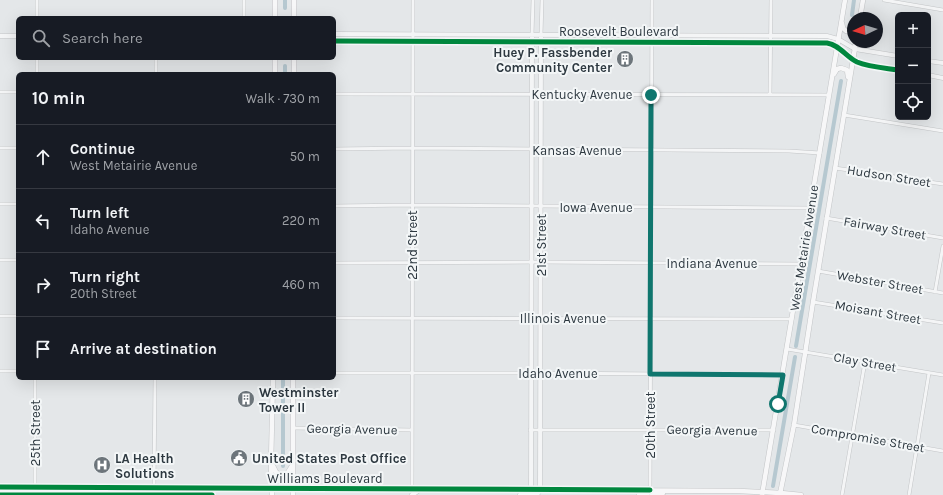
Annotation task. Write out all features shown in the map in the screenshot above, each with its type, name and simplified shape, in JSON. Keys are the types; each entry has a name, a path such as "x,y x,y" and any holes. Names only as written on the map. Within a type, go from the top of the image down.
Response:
{"main road":[{"path":"275,0 275,16"},
{"path":"293,16 294,0"},
{"name":"West Metairie Avenue","path":"762,493 774,430 845,0"},
{"path":"861,12 862,0"},
{"path":"275,6 278,16"},
{"path":"841,22 843,28 847,31"},
{"name":"West Metairie Avenue","path":"780,494 794,426 854,49"},
{"path":"275,72 276,60"},
{"path":"292,60 294,68"},
{"path":"294,60 294,72"},
{"path":"832,77 837,69 844,69 848,74 849,83"},
{"path":"272,495 271,463 273,380"},
{"path":"293,380 293,495"},
{"path":"271,463 276,472 281,476 287,474 292,465"},
{"name":"Williams Boulevard","path":"0,488 424,489 651,493 669,490 801,495"},
{"path":"9,495 15,492 31,492 35,488"},
{"path":"133,495 136,493 148,492 154,488"},
{"path":"154,495 158,492 172,488"},
{"path":"412,495 417,491 424,489"},
{"path":"520,495 538,493 540,490"},
{"path":"639,495 651,493"},
{"path":"0,495 212,495"}],"street":[{"path":"37,0 37,16"},
{"path":"244,0 244,16"},
{"name":"22nd Street","path":"412,489 413,0"},
{"name":"21st Street","path":"531,490 530,430 533,0"},
{"name":"21st Street","path":"540,490 542,0"},
{"name":"20th Street","path":"651,493 650,374 652,0"},
{"path":"770,94 771,0"},
{"path":"884,0 943,10"},
{"name":"Roosevelt Boulevard","path":"336,34 827,36 838,39 854,49 895,56"},
{"path":"0,36 16,36"},
{"name":"Roosevelt Boulevard","path":"336,41 771,44 827,43 837,47 853,59 863,63 895,69"},
{"path":"37,60 37,72"},
{"path":"156,60 156,72"},
{"path":"931,61 943,63"},
{"path":"931,76 943,78"},
{"path":"0,92 16,92"},
{"name":"Kentucky Avenue","path":"336,94 829,95"},
{"path":"844,115 943,131"},
{"path":"0,148 16,148"},
{"name":"Kansas Avenue","path":"336,149 412,148 782,151 820,153"},
{"name":"Hudson Street","path":"835,168 943,184"},
{"path":"0,204 16,204"},
{"name":"Iowa Avenue","path":"336,206 412,205 810,208"},
{"name":"Fairway Street","path":"826,218 943,238"},
{"path":"935,292 943,246"},
{"path":"0,260 16,260"},
{"name":"Indiana Avenue","path":"336,262 801,264"},
{"name":"Webster Street","path":"818,272 943,293"},
{"name":"Moisant Street","path":"813,302 943,323"},
{"path":"0,316 16,316"},
{"name":"Illinois Avenue","path":"336,318 541,317 792,319"},
{"name":"Clay Street","path":"787,349 943,376"},
{"path":"842,495 865,362"},
{"path":"0,371 16,371"},
{"name":"Idaho Avenue","path":"336,373 783,375"},
{"path":"908,495 929,373"},
{"name":"25th Street","path":"35,380 35,488"},
{"path":"154,488 155,380"},
{"name":"Compromise Street","path":"794,426 943,451"},
{"name":"Georgia Avenue","path":"292,428 412,430"},
{"name":"Georgia Avenue","path":"530,430 774,430"}],"waterway":[{"path":"285,0 285,8"},
{"path":"852,12 854,0"},
{"path":"285,66 285,72"},
{"path":"796,346 841,81"},
{"path":"773,486 795,357"},
{"path":"283,380 283,466"}],"cycle path":[{"path":"336,41 827,43 836,46 857,62 862,64 895,70"},
{"path":"0,487 650,490"},
{"path":"0,495 212,495"}],"place":[{"name":"Huey P. Fassbender Community Center","path":"625,59"},
{"name":"Westminster Tower II","path":"246,399"},
{"name":"United States Post Office","path":"239,458"},
{"name":"LA Health Solutions","path":"102,465"}],"route":[{"path":"651,95 650,374 783,375 778,404"}]}
